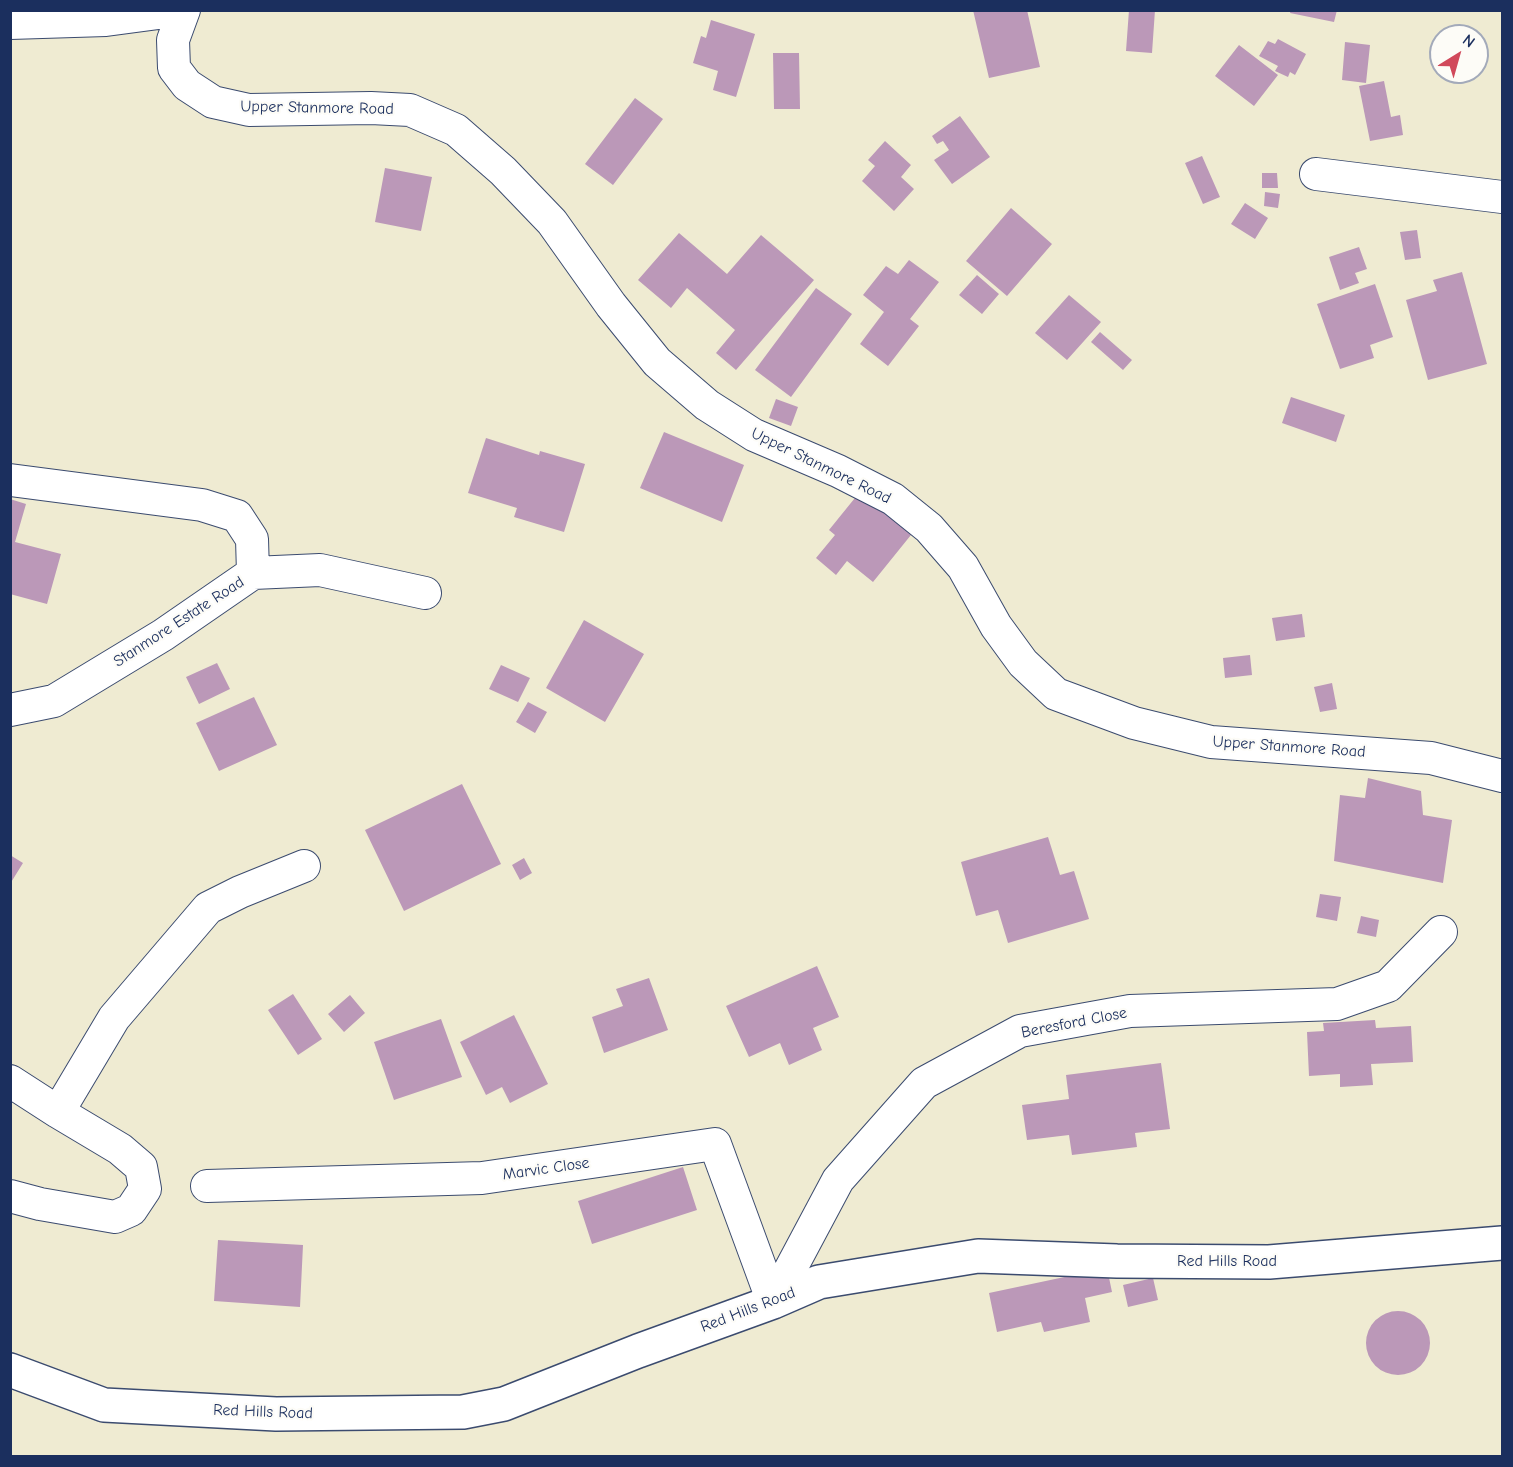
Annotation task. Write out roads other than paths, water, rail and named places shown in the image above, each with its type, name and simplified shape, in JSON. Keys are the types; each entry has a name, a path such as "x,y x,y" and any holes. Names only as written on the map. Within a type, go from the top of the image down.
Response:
{"main road":[{"name":"Red Hills Road","path":"10,1370 104,1405 276,1414 463,1412 504,1404 638,1350 773,1302 819,1282 978,1256 1117,1261 1269,1262 1498,1239"}],"street":[{"path":"10,23 106,20 183,10"},
{"name":"Upper Stanmore Road","path":"183,10 173,40 174,68 187,85 213,102 249,110 371,108 410,110 456,129 503,171 552,222 611,305 657,362 698,398 754,435 838,471 893,499 928,528 963,567 996,626 1023,663 1056,694 1134,723 1211,742 1431,758 1503,776"},
{"path":"1316,174 1503,196"},
{"path":"10,480 202,505 237,516 252,539 254,573"},
{"name":"Stanmore Estate Road","path":"10,710 54,701 163,635 254,573 320,570 425,593"},
{"path":"58,1113 114,1018 208,908 240,892 304,866"},
{"name":"Beresford Close","path":"773,1302 838,1180 924,1083 1020,1031 1130,1011 1338,1004 1388,986 1441,932"},
{"path":"10,1081 58,1113 120,1149 141,1167 145,1189 130,1210 115,1216 40,1204 10,1196"},
{"name":"Marvic Close","path":"207,1186 483,1178 715,1144 773,1302"}]}
